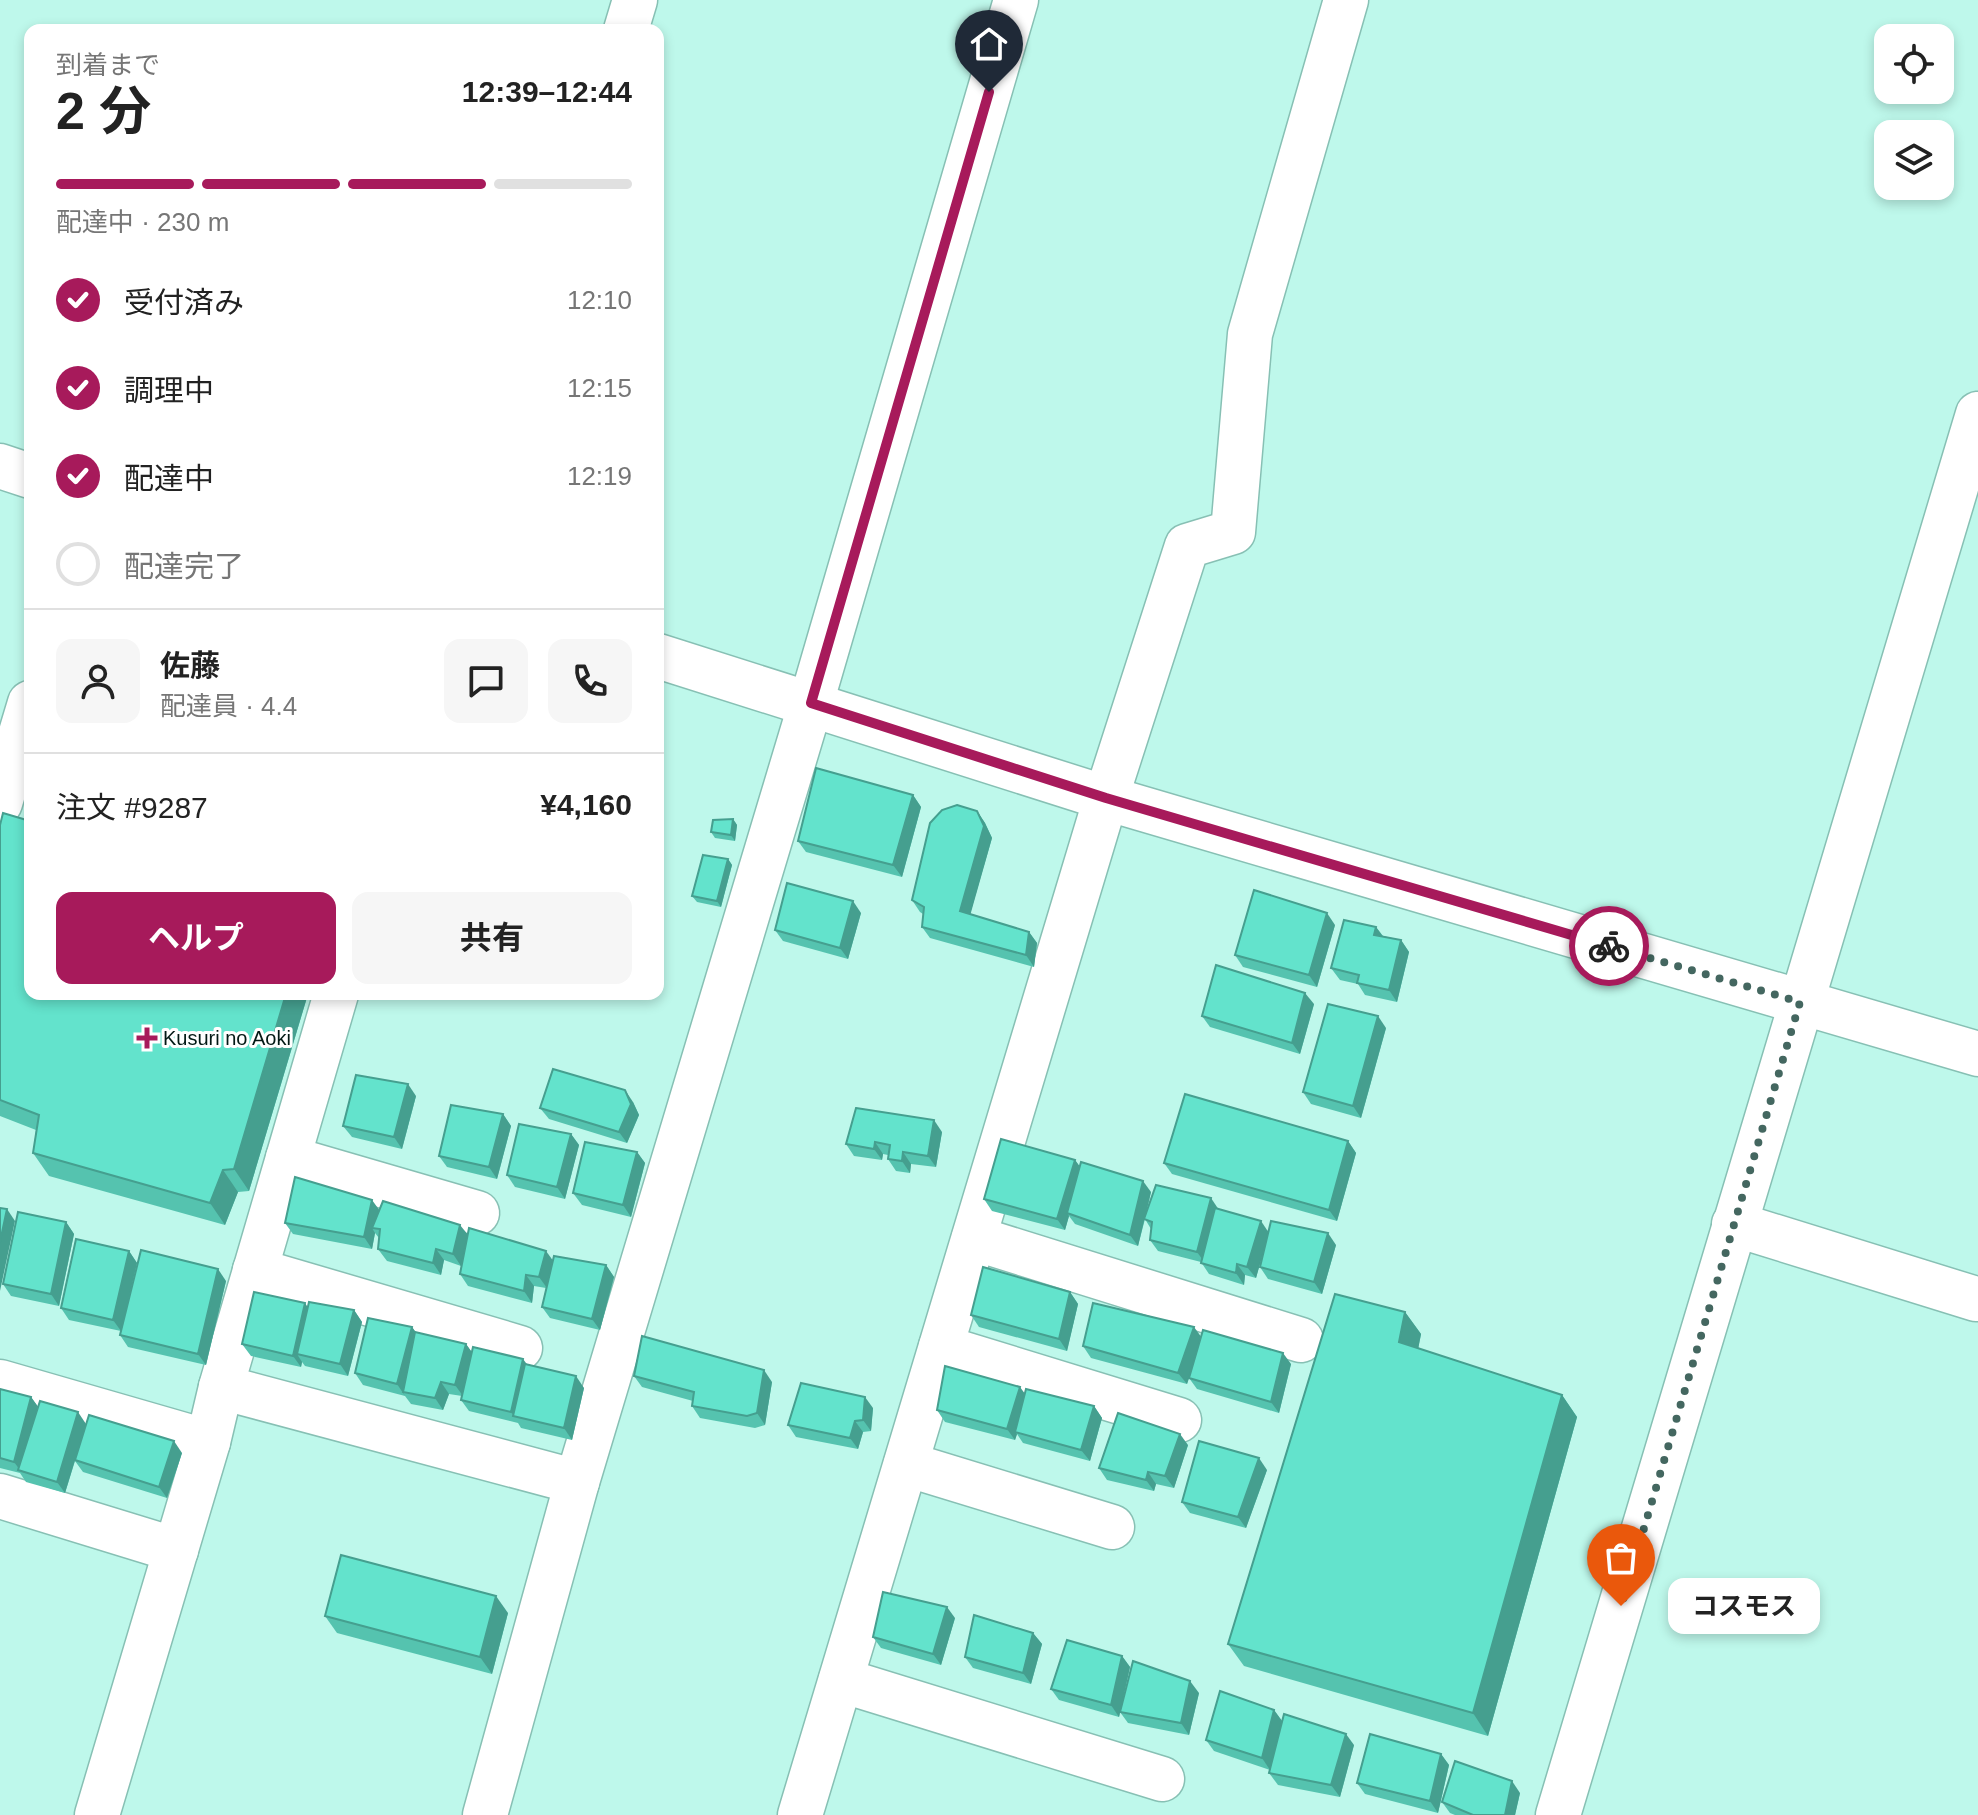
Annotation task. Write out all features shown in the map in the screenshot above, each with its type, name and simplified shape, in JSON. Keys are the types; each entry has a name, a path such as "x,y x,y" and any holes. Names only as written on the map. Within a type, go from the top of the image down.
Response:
{"street":[{"path":"628,24 635,0"},
{"path":"485,1815 577,1482 811,703 1016,0"},
{"path":"800,1815 1106,798 1187,546 1233,532 1250,334 1346,0"},
{"path":"1558,1815 1978,414"},
{"path":"0,466 24,474"},
{"path":"664,658 1106,798 1978,1054"},
{"path":"0,803 24,723"},
{"path":"97,1815 334,1000"},
{"path":"288,1158 477,1213"},
{"path":"1734,1224 1976,1299"},
{"path":"974,1238 1301,1340"},
{"path":"255,1270 520,1348"},
{"path":"941,1347 1179,1420"},
{"path":"0,1382 208,1442"},
{"path":"221,1387 577,1482"},
{"path":"906,1464 1112,1527"},
{"path":"0,1496 176,1550"},
{"path":"841,1680 1162,1779"}],"building":[{"path":"816,768 913,795 893,865 798,841"},
{"path":"957,805 977,811 984,826 960,911 1029,932 1026,955 922,927 924,907 912,900 930,823 942,810"},
{"name":"Kusuri no Aoki","path":"3,813 24,819 24,1000 284,1000 234,1169 223,1170 210,1203 33,1153 39,1115 0,1100 0,825"},
{"path":"733,819 731,835 711,832 713,820"},
{"path":"703,855 728,859 717,901 692,896"},
{"path":"787,883 853,901 840,948 775,930"},
{"path":"1254,890 1327,913 1309,975 1235,955"},
{"path":"1344,920 1376,927 1374,935 1401,940 1389,990 1357,983 1359,975 1331,968"},
{"path":"1216,965 1305,993 1292,1043 1202,1016"},
{"path":"1328,1004 1378,1016 1353,1106 1303,1092"},
{"path":"553,1069 625,1090 631,1104 619,1132 540,1108"},
{"path":"356,1075 408,1084 394,1137 343,1126"},
{"path":"1185,1094 1348,1141 1329,1210 1164,1163"},
{"path":"451,1105 503,1114 489,1167 439,1156"},
{"path":"856,1108 934,1120 928,1156 903,1152 902,1161 888,1159 890,1145 875,1142 874,1149 846,1144"},
{"path":"519,1124 571,1134 557,1187 507,1175"},
{"path":"1001,1139 1075,1160 1057,1219 984,1199"},
{"path":"585,1142 637,1152 623,1205 573,1193"},
{"path":"1081,1162 1143,1181 1130,1235 1067,1213"},
{"path":"295,1177 372,1200 364,1237 285,1223"},
{"path":"1156,1185 1211,1198 1197,1252 1150,1240 1152,1222 1144,1219"},
{"path":"383,1201 460,1225 453,1254 436,1249 433,1263 378,1249 380,1229 372,1228"},
{"path":"0,1208 7,1209 0,1242"},
{"path":"1215,1208 1261,1221 1247,1267 1237,1264 1236,1273 1201,1263"},
{"path":"18,1212 66,1222 51,1294 3,1284"},
{"path":"1271,1221 1328,1233 1314,1282 1260,1267"},
{"path":"469,1228 546,1251 539,1277 526,1275 524,1291 460,1274"},
{"path":"76,1239 129,1251 113,1320 61,1308"},
{"path":"141,1250 218,1269 198,1354 120,1335"},
{"path":"554,1256 606,1265 592,1319 542,1307"},
{"path":"983,1267 1070,1292 1059,1339 971,1315"},
{"path":"254,1292 305,1303 293,1356 242,1344"},
{"path":"1335,1294 1405,1312 1399,1342 1562,1395 1473,1713 1228,1644"},
{"path":"309,1302 354,1310 340,1364 297,1354"},
{"path":"1093,1303 1194,1327 1178,1373 1083,1346"},
{"path":"368,1318 412,1327 397,1384 355,1373"},
{"path":"1203,1330 1283,1353 1271,1402 1189,1378"},
{"path":"415,1332 466,1344 455,1385 441,1382 435,1398 403,1392"},
{"path":"642,1336 764,1370 757,1413 747,1416 692,1406 694,1392 634,1376"},
{"path":"473,1347 523,1359 511,1412 461,1400"},
{"path":"525,1364 576,1376 564,1428 513,1416"},
{"path":"945,1366 1020,1387 1007,1429 937,1410"},
{"path":"801,1383 865,1397 863,1420 855,1421 850,1438 788,1425"},
{"path":"0,1389 31,1397 14,1462 0,1458"},
{"path":"1026,1389 1094,1406 1081,1450 1015,1432"},
{"path":"40,1401 78,1412 57,1482 18,1470"},
{"path":"1118,1413 1180,1434 1165,1476 1148,1472 1146,1480 1099,1468"},
{"path":"89,1415 174,1441 159,1487 75,1460"},
{"path":"1199,1441 1259,1458 1238,1517 1182,1502"},
{"path":"341,1555 496,1596 480,1657 325,1616"},
{"path":"883,1592 947,1607 933,1654 873,1637"},
{"path":"974,1615 1033,1633 1023,1673 965,1657"},
{"path":"1067,1640 1122,1656 1111,1705 1051,1689"},
{"path":"1133,1661 1190,1681 1181,1723 1120,1712"},
{"path":"1220,1691 1274,1710 1262,1758 1206,1740"},
{"path":"1284,1714 1346,1734 1331,1785 1269,1773"},
{"path":"1370,1734 1441,1754 1430,1801 1357,1783"},
{"path":"1455,1761 1512,1781 1505,1815 1473,1815 1442,1802"}],"way so far":[{"path":"1609,946 1800,1002 1621,1606"}],"place":[{"name":"Kusuri no Aoki","path":"147,1038"},
{"name":"コスモス","path":"1621,1606"}],"route":[{"path":"989,92 811,703 1106,798 1609,946"}]}
